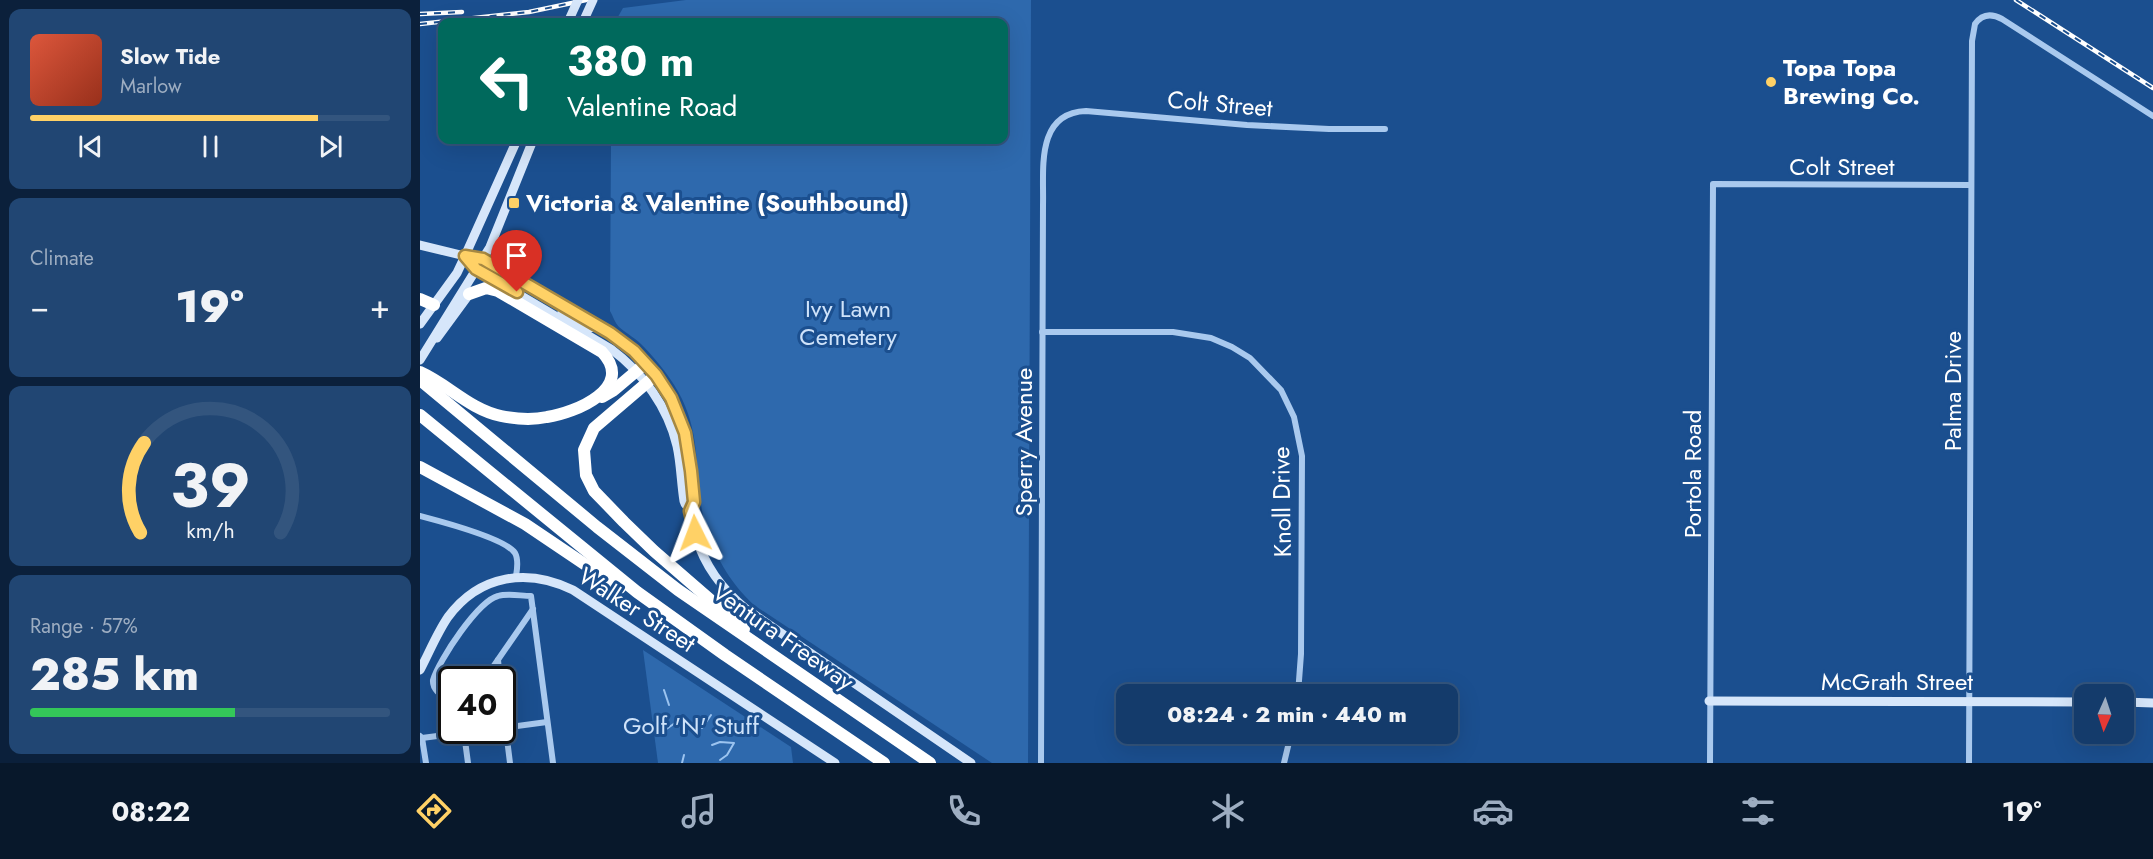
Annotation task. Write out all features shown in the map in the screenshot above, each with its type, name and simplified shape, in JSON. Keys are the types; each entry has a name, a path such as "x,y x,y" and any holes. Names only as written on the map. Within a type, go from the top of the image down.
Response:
{"highway":[{"path":"469,294 486,288 498,291 602,352 610,366 611,378 604,391 592,401"},
{"path":"420,299 434,305"},
{"path":"420,372 428,382 470,404 503,417 530,418 550,417 573,411 608,395 641,367"},
{"path":"651,379 598,423 591,433 584,456 584,469 588,480 598,496 683,577 739,623 756,644"},
{"name":"Ventura Freeway","path":"428,382 625,549 678,590 930,763"},
{"name":"Ventura Freeway","path":"420,415 609,570 725,655 884,763"},
{"path":"420,467 506,512 725,655"}],"street":[{"path":"570,18 578,0"},
{"path":"586,18 593,0"},
{"name":"Palma Drive","path":"1969,763 1972,32 1977,21 1986,15 2002,18 2153,116"},
{"name":"Colt Street","path":"1055,124 1065,116 1086,111 1257,126 1385,129"},
{"name":"Sperry Avenue","path":"1041,763 1044,150 1048,135 1055,124"},
{"path":"420,324 457,273 515,144"},
{"path":"423,355 490,247 531,144"},
{"name":"Colt Street","path":"1713,184 1971,185"},
{"name":"Portola Road","path":"1710,763 1713,184"},
{"path":"420,245 483,259 621,340 651,379 674,435 680,461 684,504 690,511 695,533 709,567 732,597 746,609 971,763"},
{"path":"465,256 476,269 641,367"},
{"path":"423,355 475,289 486,286 517,292"},
{"path":"552,313 561,312 589,328 600,326"},
{"name":"Knoll Drive","path":"1042,332 1173,332 1202,336 1232,347 1250,358 1278,386 1294,417 1302,456 1301,648 1299,684"},
{"path":"420,516 462,528 506,546 515,554 518,565 516,576 481,588 462,601 445,622 420,670"},
{"name":"Walker Street","path":"516,576 555,581 573,590 835,763"},
{"path":"439,666 460,632 489,600 499,595 531,596 552,763"},
{"path":"494,666 533,608"},
{"path":"498,660 499,666"},
{"path":"438,668 432,684 438,692"},
{"name":"McGrath Street","path":"1710,701 2074,702"},
{"path":"2134,702 2153,703"},
{"path":"516,726 547,722"},
{"path":"426,763 421,737 438,735"},
{"path":"465,744 468,763"},
{"path":"507,744 510,763"},
{"path":"1284,763 1289,744"}],"green space":[{"name":"Ivy Lawn Cemetery","path":"686,0 1031,0 1028,763 992,763 754,605 745,596 723,566 707,532 701,504 695,444 682,399 660,365 641,344 619,327 610,311 611,144 1008,144 1008,18 617,18 623,8"},
{"name":"Golf 'N' Stuff","path":"643,650 791,747 793,763 658,763"}],"waterway":[{"path":"664,690 669,705"},
{"path":"702,728 711,715"},
{"path":"664,733 675,723 681,727"},
{"path":"712,745 720,742 734,743 727,755 720,760"},
{"path":"682,763 684,755"}],"railway":[{"path":"474,18 529,12 586,0"},
{"path":"2016,0 2153,88"},
{"path":"420,14 462,12"},
{"path":"420,24 438,22"}],"place":[{"name":"Topa Topa Brewing Co.","path":"1771,82"},
{"name":"Victoria & Valentine (Southbound)","path":"514,203"}],"route":[{"path":"517,292 476,269 465,256 483,259 610,333 634,351 656,375 671,398 685,433 694,502 690,511 695,533"}]}
